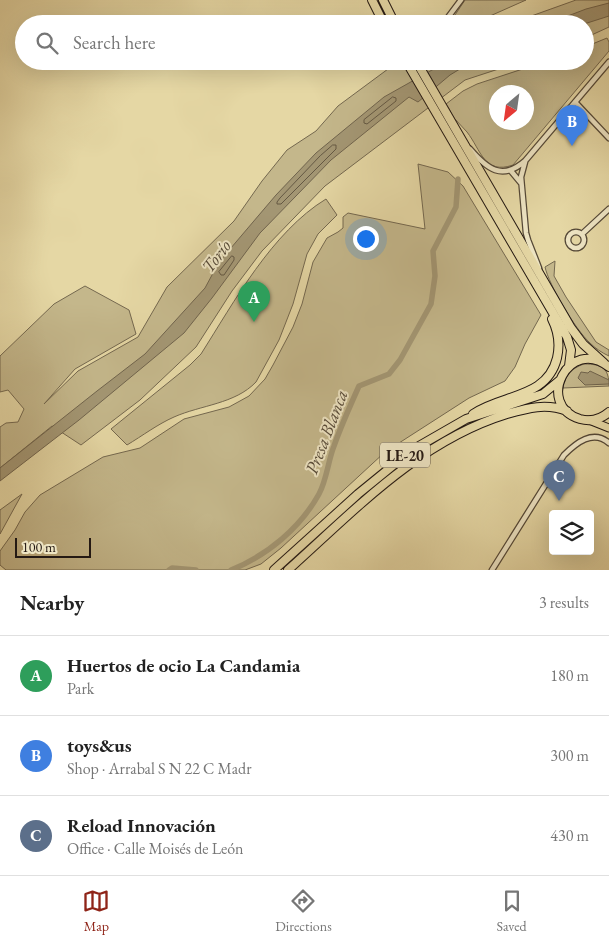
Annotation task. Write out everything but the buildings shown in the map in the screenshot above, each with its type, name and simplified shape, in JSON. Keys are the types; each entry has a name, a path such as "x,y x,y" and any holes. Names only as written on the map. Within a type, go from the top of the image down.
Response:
{"highway":[{"path":"372,0 380,15"},
{"path":"383,0 390,15"},
{"path":"412,70 444,117 461,138 577,338 606,365"},
{"path":"420,70 444,117 570,345 569,366 558,385 559,398 567,411 576,418 589,420 599,418 609,412"},
{"path":"466,419 483,407 530,391 548,377 557,359 559,344 557,330 549,314 547,301"},
{"path":"569,366 588,359 606,365"},
{"name":"LE-20","path":"274,570 388,468 419,445 466,419 495,408 537,396 560,380"},
{"name":"LE-20","path":"288,570 405,467 443,442 484,422 522,410 542,406 567,411"}],"main road":[{"path":"589,420 609,428"}],"street":[{"path":"450,15 461,0"},
{"path":"461,138 487,167 500,171 511,171 525,161 609,62"},
{"path":"575,102 609,138"},
{"path":"525,161 521,171 521,184 528,240 540,275"},
{"path":"511,171 521,184"},
{"path":"582,234 609,209"},
{"path":"492,570 564,455 580,442 592,437 600,437 609,443"}],"shaded area":[{"path":"465,0 526,0 492,15 455,15"},
{"path":"576,0 609,0 609,27 594,34 594,15 534,15"},
{"path":"607,38 609,51 594,69 594,43"},
{"path":"387,70 496,70 465,80 325,186 262,251 232,291 196,347 140,400 81,445 52,426 0,468 0,427 6,423 18,422 24,409 8,390 0,392 0,356 54,304 85,286 129,310 136,334 75,369 44,404 78,371 138,337 167,287 234,221 287,150 316,131 338,106"},
{"path":"520,70 593,70 513,165 503,167 496,167 484,159 446,104 463,91 477,84"},
{"path":"418,164 448,172 463,186 541,315 515,367 505,381 469,398 385,452 281,548 261,564 245,570 6,570 0,565 0,551 25,512 40,495 103,457 140,448 184,419 229,407 249,396 265,379 293,327 302,304 313,262 327,238 343,228 343,217 348,213 425,229"},
{"path":"326,199 337,215 318,234 307,254 293,304 279,340 256,382 248,389 228,400 184,413 168,420 127,445 111,429 201,354 241,291 271,249 306,213"},
{"path":"555,261 554,276 596,342 609,350 609,356 596,349 590,343 577,328 563,306 547,275 545,267"},
{"path":"584,364 603,368 608,375 609,386 563,388 565,379 570,373"},
{"path":"22,494 0,534 0,510"}],"water":[{"path":"609,3 609,16 594,21 594,15 570,15"},
{"path":"432,70 458,70 418,102 409,97 331,160 260,233 184,333 79,420 0,481 0,468 145,354 205,288 219,262 276,195 316,153 384,97"},
{"path":"590,371 609,380 609,384 585,385 578,378 581,372 588,373"}],"waterway":[{"name":"Presa Blanca","path":"231,570 258,557 282,539 302,518 322,488 337,438 359,386 389,374 400,360 431,304 435,276 433,251 456,207 458,179"},
{"name":"Presa Blanca","path":"169,570 172,568 196,570"}],"place":[{"name":"toys&us","path":"572,146"},
{"name":"Huertos de ocio La Candamia","path":"254,322"},
{"name":"Reload Innovación","path":"559,501"}],"water label":[{"name":"Torío","path":"216,256"}]}
